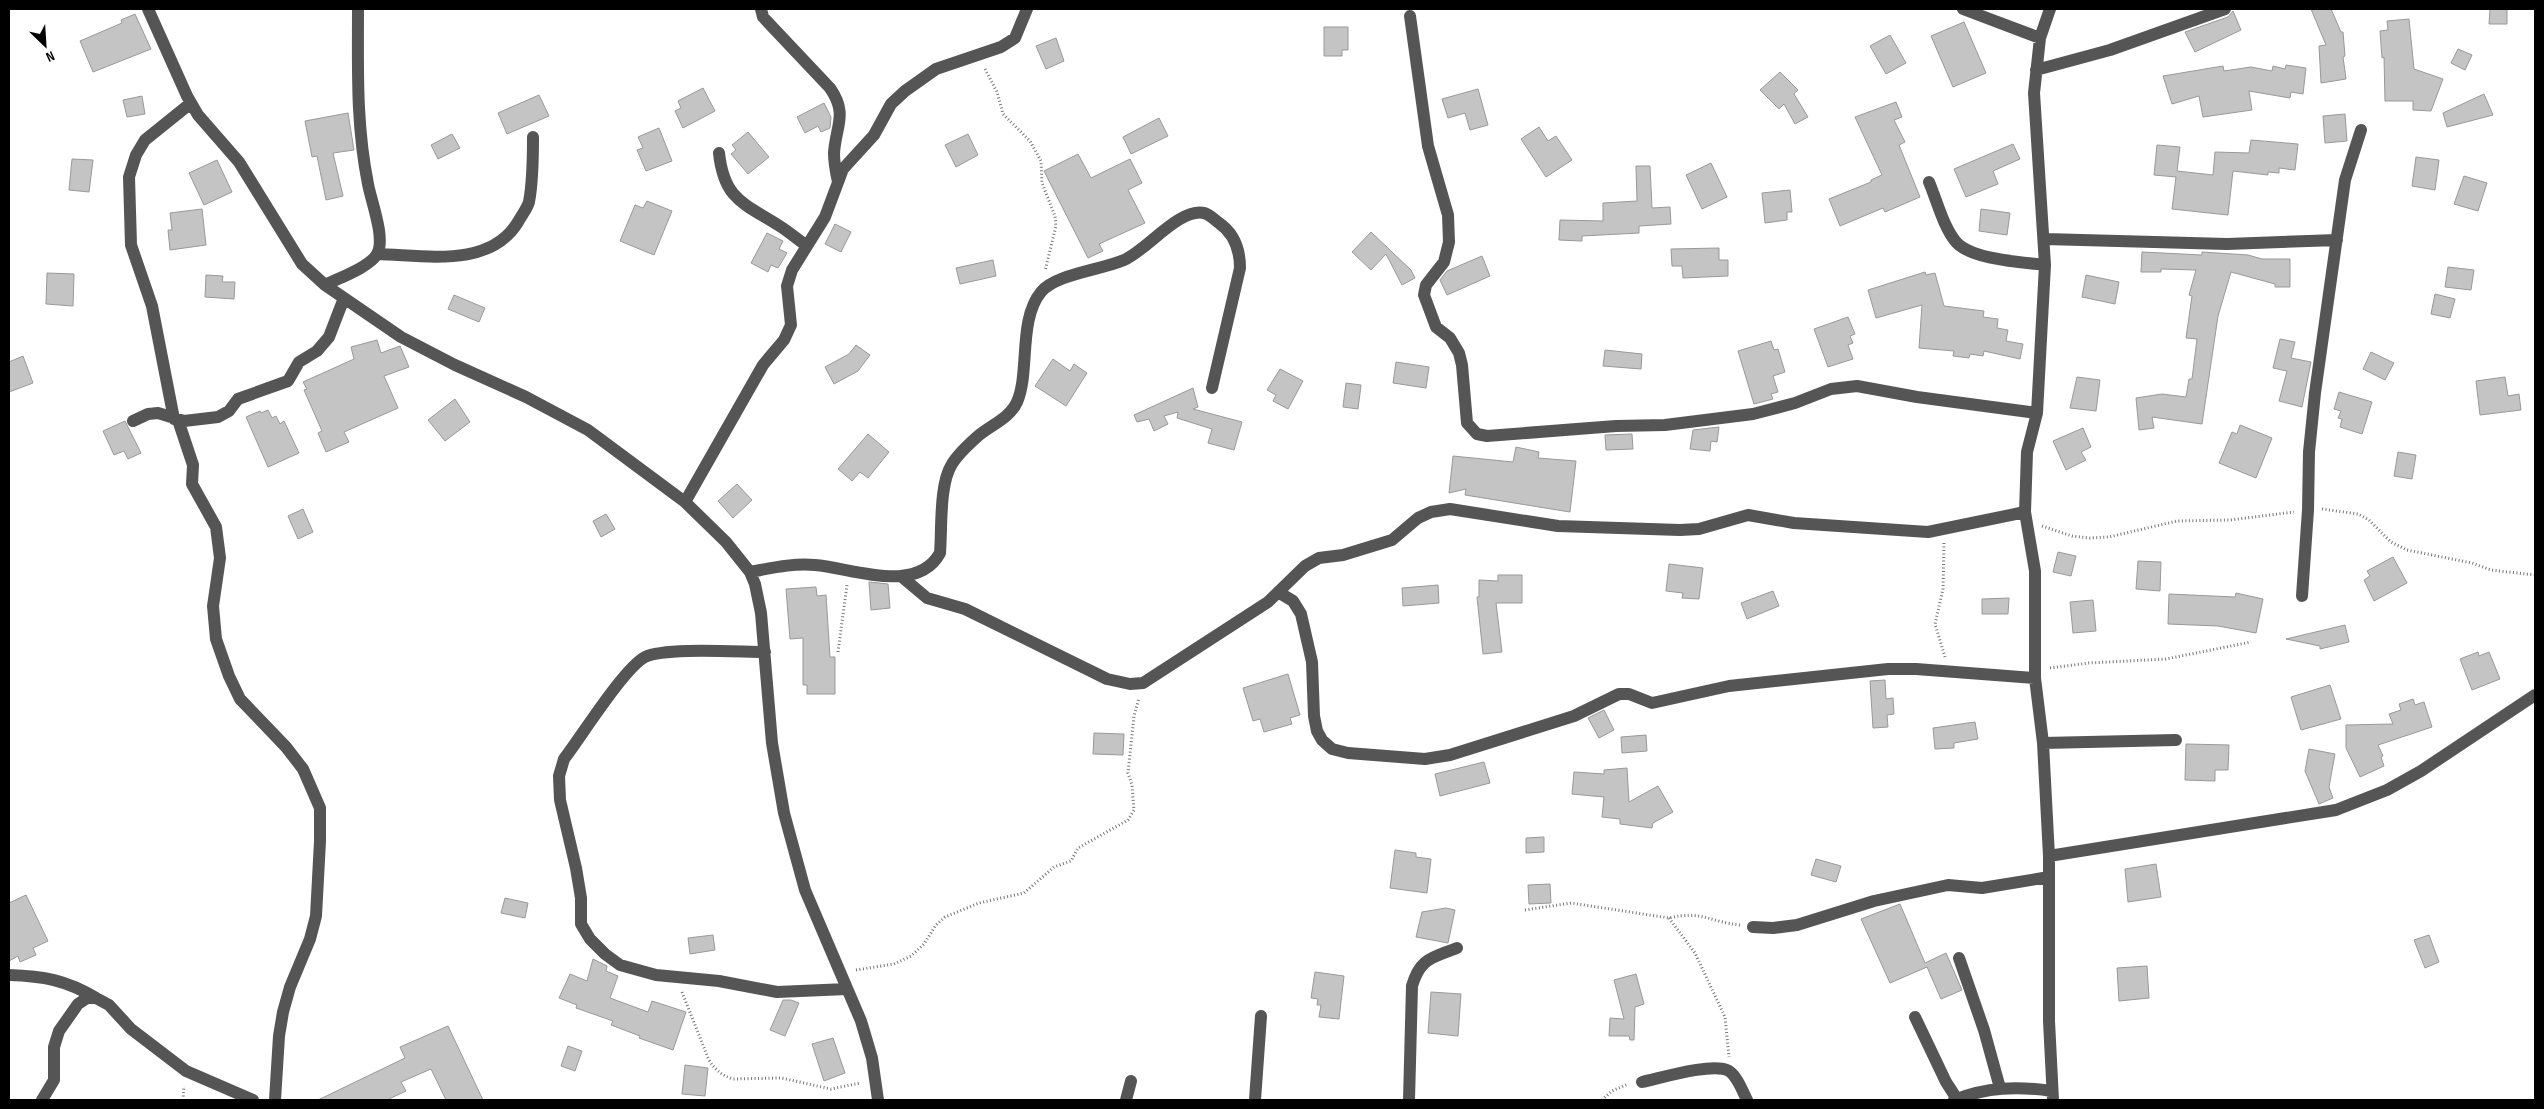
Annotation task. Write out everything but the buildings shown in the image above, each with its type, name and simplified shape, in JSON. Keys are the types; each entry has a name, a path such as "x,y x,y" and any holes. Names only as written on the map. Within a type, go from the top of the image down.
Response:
{"street":[{"path":"148,9 198,115 244,168 302,264 325,285 401,337 526,397 588,430 685,502 726,542 750,572 760,606 772,743 784,813 805,890 866,1036 876,1080 878,1100"},
{"path":"325,285 366,264 377,254 381,239 370,196 358,114 358,9"},
{"path":"761,9 763,17 830,88 839,101 840,115 834,154 838,182"},
{"path":"685,502 763,365 784,340 791,325 787,286 792,270 826,217 843,169 874,135 891,104 905,90 936,68 1001,47 1014,38 1027,9"},
{"path":"1963,9 2040,38"},
{"path":"1915,1017 1956,1100 1975,1091 2000,1088 2027,1087 2052,1096 2049,1021 2049,856 2042,743 2034,674 2035,571 2026,518 2028,452 2037,413 2045,265 2034,93 2040,38 2050,9"},
{"path":"2036,70 2110,50 2226,9"},
{"path":"1410,16 1428,146 1448,215 1449,242 1444,262 1426,285 1424,295 1436,327 1450,338 1459,353 1462,365 1467,423 1477,434 1487,436 1616,426 1664,425 1753,414 1795,403 1832,389 1857,386 2037,413"},
{"path":"191,103 145,140 136,155 129,176 131,245 152,306 176,419 193,465 192,484 216,527 220,558 213,606 216,639 229,676 240,699 286,746 303,769 320,808 316,916 310,939 290,987 283,1012 279,1036 275,1100"},
{"path":"2302,596 2308,510 2309,452 2315,393 2344,180 2361,130"},
{"path":"377,254 461,256 478,253 493,246 514,228 529,204 533,167 533,137"},
{"path":"719,153 724,181 738,200 778,224 807,246"},
{"path":"1929,182 1956,242 1969,251 1996,258 2045,265"},
{"path":"750,572 786,566 813,565 893,578 902,577 928,566 936,560 940,553 944,492 952,464 978,437 1012,410 1018,400 1026,335 1034,302 1042,291 1056,281 1126,259 1193,212 1205,213 1232,235 1240,252 1240,268 1212,388"},
{"path":"2044,240 2218,244 2336,240"},
{"path":"133,421 148,414 158,413 184,421 218,417 229,412 238,398 288,381 299,362 317,351 329,337 344,298"},
{"path":"902,577 927,598 965,609 1107,679 1130,684 1143,682 1268,602 1305,566 1318,558 1343,555 1392,540 1418,518 1431,512 1450,509 1558,526 1590,528 1699,529 1748,515 1794,523 1915,532 2026,518"},
{"path":"1278,592 1293,601 1301,614 1312,662 1314,716 1317,731 1322,740 1332,749 1348,753 1425,759 1450,754 1574,716 1619,694 1629,694 1652,703 1729,686 1879,670 1916,669 1948,672 2034,674"},
{"path":"764,652 665,652 645,657 628,672 564,760 559,776 560,800 580,891 582,924 590,939 620,966 679,978 719,981 777,992 847,989"},
{"path":"2049,856 2336,810 2387,790 2421,771 2535,695"},
{"path":"2042,743 2176,740"},
{"path":"1753,927 1773,928 1797,925 1874,900 1948,884 1982,888 2049,877"},
{"path":"1409,1100 1412,986 1416,971 1424,961 1457,948"},
{"path":"1959,958 1984,1030 2000,1088"},
{"path":"9,976 36,977 75,985 109,1005 131,1029 186,1071 253,1100"},
{"path":"42,1100 54,1080 54,1046 59,1031 78,1004 87,998 96,998"},
{"path":"1255,1100 1261,1016"},
{"path":"1642,1082 1710,1068 1722,1068 1731,1072 1747,1100"},
{"path":"1126,1100 1131,1081"}],"path":[{"path":"978,56 997,92 1003,114 1030,141 1041,161 1042,183 1055,216 1056,226 1042,291"},
{"path":"2026,518 2090,538 2109,537 2178,521 2230,520 2308,510 2342,510 2358,514 2370,520 2390,542 2407,550 2472,563 2491,570 2535,575"},
{"path":"1944,529 1943,589 1935,624 1945,654 1948,672"},
{"path":"838,652 851,570"},
{"path":"2034,674 2089,663 2166,659 2251,642"},
{"path":"841,976 872,966 894,964 911,956 924,944 936,925 945,916 979,903 1024,893 1054,867 1071,861 1078,848 1128,820 1134,810 1132,785 1128,773 1134,716 1143,682"},
{"path":"1525,910 1570,903 1669,918 1681,915 1705,916 1723,923 1753,927"},
{"path":"1669,918 1695,953 1724,1018 1731,1072"},
{"path":"679,978 684,998 708,1058 712,1065 725,1076 733,1078 781,1078 830,1089 876,1080"},
{"path":"1602,1100 1612,1091 1628,1084 1642,1082"}]}
